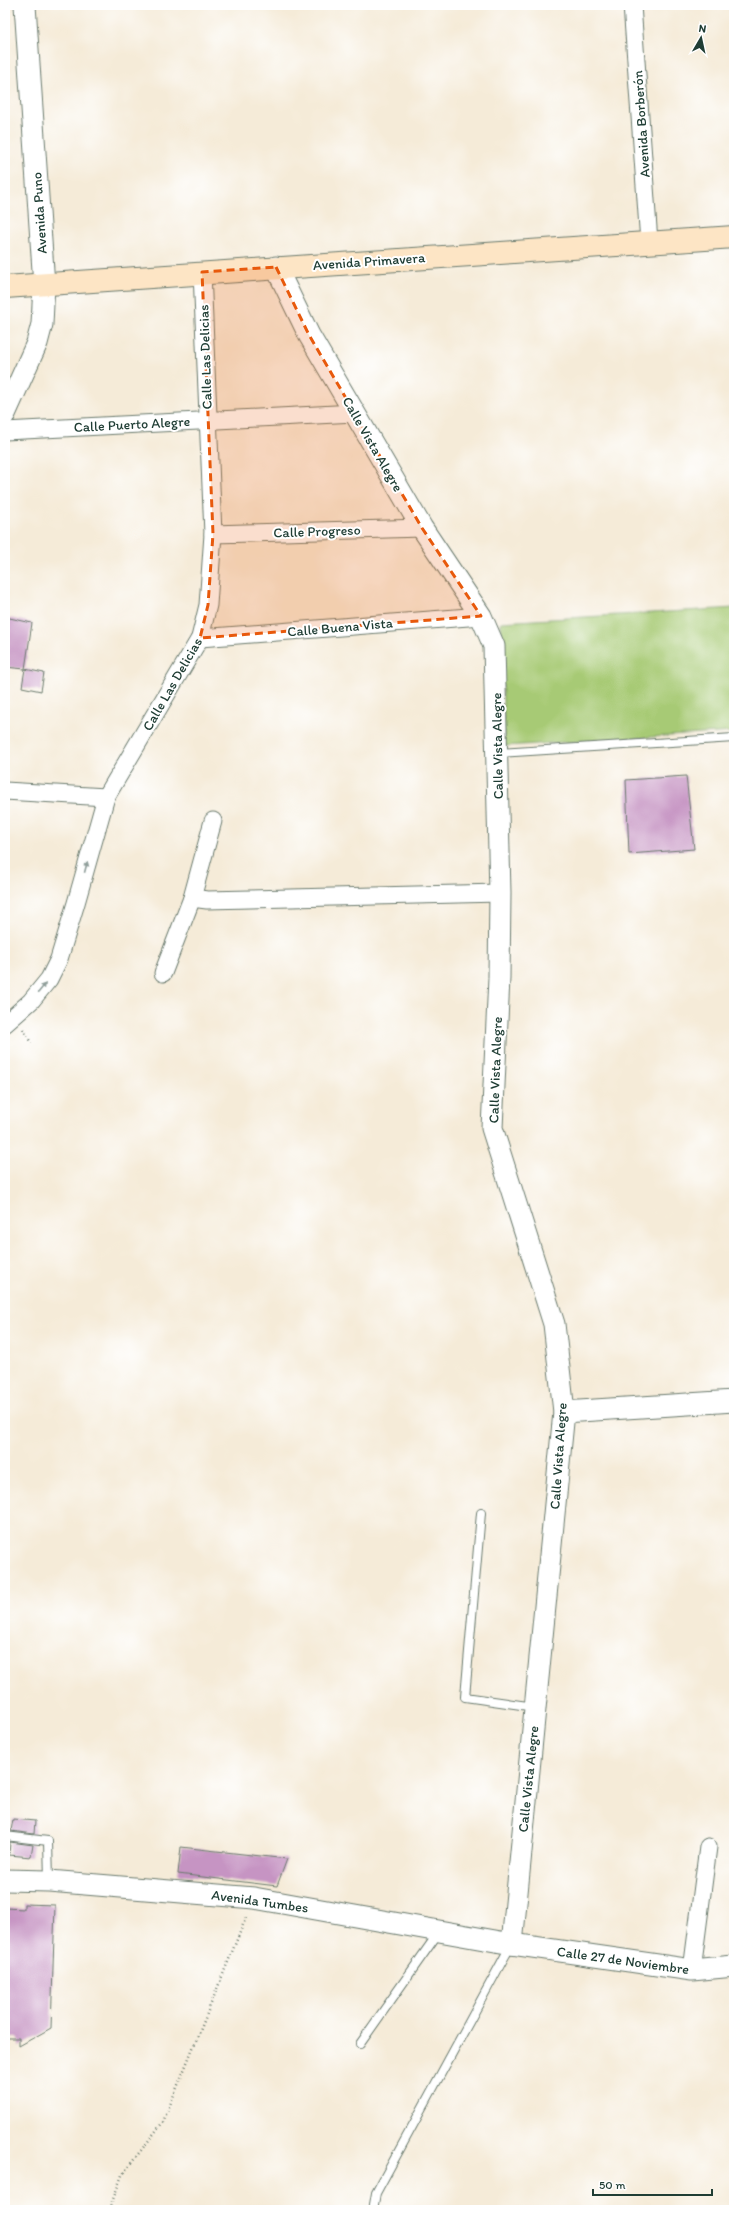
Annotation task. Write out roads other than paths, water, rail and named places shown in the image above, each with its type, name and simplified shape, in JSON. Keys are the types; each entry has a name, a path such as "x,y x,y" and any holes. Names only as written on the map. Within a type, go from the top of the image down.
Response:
{"main road":[{"name":"Avenida Primavera","path":"5,287 202,272 734,237"}],"street":[{"name":"Avenida Puno","path":"5,414 37,343 42,324 44,285 25,5"},
{"name":"Avenida Borberón","path":"632,5 649,242"},
{"name":"Calle Vista Alegre","path":"276,267 309,335 422,528 481,616 494,646 500,893 499,978 492,1128 554,1324 564,1412 512,1944"},
{"name":"Calle Las Delicias","path":"10,1020 31,1001 49,979 59,959 106,797 200,638 208,605 213,534 202,272"},
{"name":"Calle Puerto Alegre","path":"5,431 355,413"},
{"name":"Calle Progreso","path":"213,534 422,528"},
{"name":"Calle Buena Vista","path":"200,638 481,616"},
{"path":"5,791 106,797"},
{"path":"164,973 192,898 213,821"},
{"path":"192,898 207,900 500,893"},
{"path":"564,1412 734,1401"},
{"path":"692,1970 708,1848"},
{"name":"Avenida Tumbes","path":"5,1880 49,1880 254,1898 512,1944"},
{"name":"Calle 27 de Noviembre","path":"512,1944 692,1970 734,1966"}],"lane":[{"path":"497,753 734,738"},
{"path":"480,1513 465,1697 535,1707"},
{"path":"5,1836 48,1841 49,1880"},
{"path":"360,2044 440,1930"},
{"path":"374,2210 376,2193 512,1944"}]}
